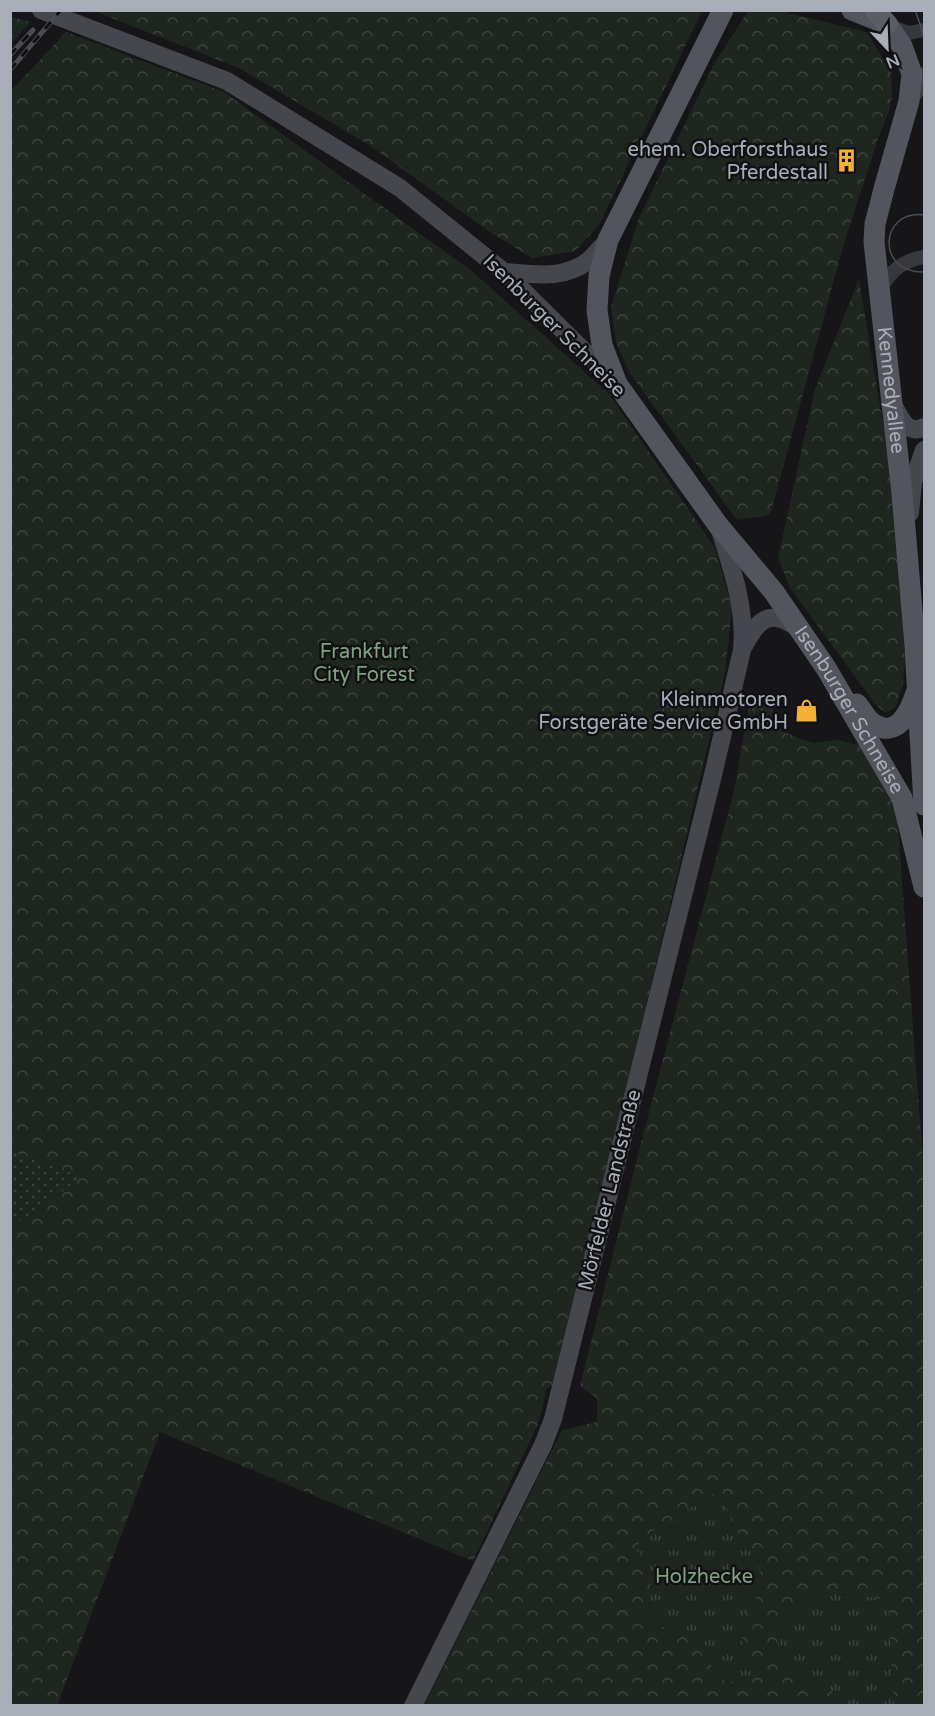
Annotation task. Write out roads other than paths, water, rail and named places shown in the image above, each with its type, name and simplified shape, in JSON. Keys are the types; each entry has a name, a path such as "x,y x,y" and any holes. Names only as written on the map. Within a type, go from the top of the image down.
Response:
{"main road":[{"name":"Isenburger Schneise","path":"41,10 227,81 400,188 504,272 617,384 718,525 774,592 819,658 902,798 924,887"},
{"path":"617,384 602,345 597,310 600,276 608,240 723,10"},
{"path":"852,10 883,20"},
{"name":"Kennedyallee","path":"883,20 898,38 909,62 913,81 875,224 874,253 904,511 918,687 924,805"},
{"path":"504,272 552,275 572,271 589,260 608,240"},
{"path":"893,404 902,421 910,429 924,428"},
{"path":"905,543 911,534 910,504 924,450"},
{"name":"Mörfelder Landstraße","path":"413,1706 549,1432 742,650 741,608 718,525"},
{"name":"Mörfelder Landstraße","path":"742,650 754,627 764,620 782,620 800,629"},
{"path":"819,658 870,721 878,726 892,727 904,721 911,711 918,687"}],"street":[{"path":"883,20 909,33 924,30"},
{"path":"909,101 920,88 924,74"},
{"path":"879,291 899,266 924,256"}],"tram line":[{"path":"915,10 924,35"},
{"path":"924,215 909,216 899,222 892,231 889,242 891,253 897,263 908,270 924,272"}],"railway":[{"path":"10,70 61,10"},
{"path":"10,55 33,30"}],"place":[{"name":"ehem. Oberforsthaus Pferdestall","path":"846,161"},
{"name":"Kleinmotoren Forstgeräte Service GmbH","path":"806,711"}],"park label":[{"name":"Frankfurt City Forest","path":"364,664"},
{"name":"Holzhecke","path":"704,1577"}]}
